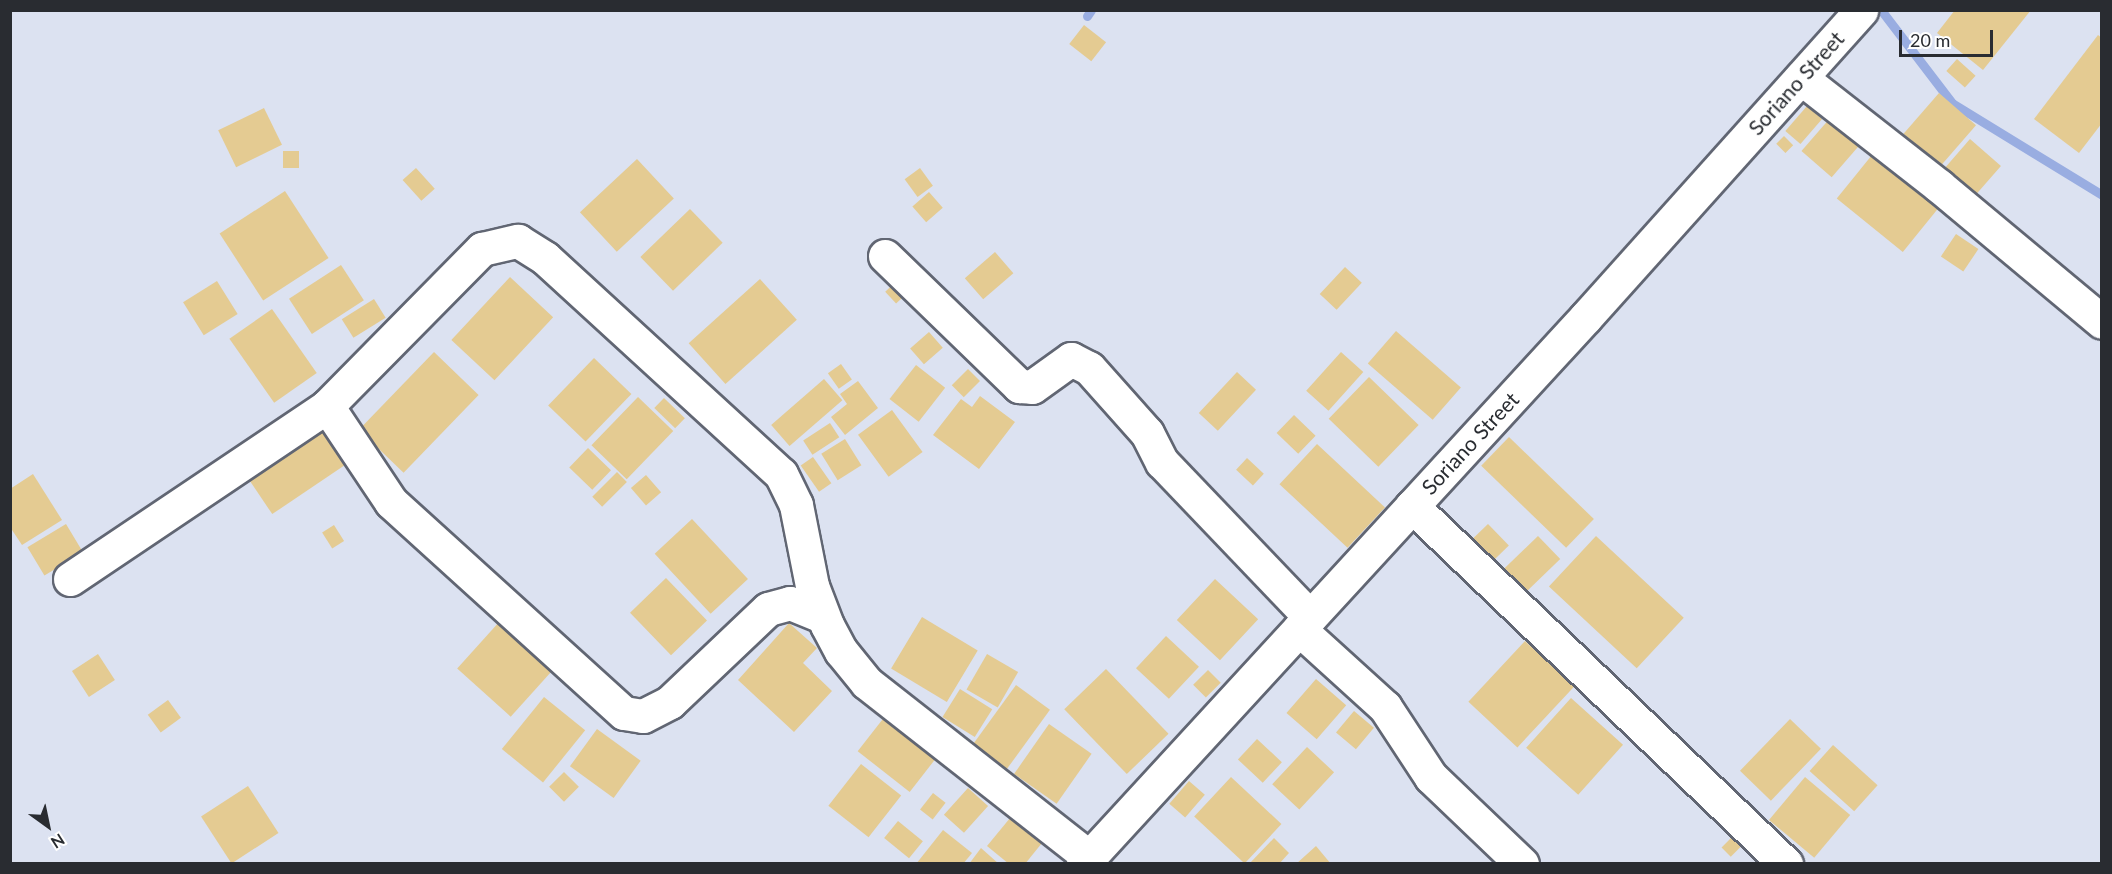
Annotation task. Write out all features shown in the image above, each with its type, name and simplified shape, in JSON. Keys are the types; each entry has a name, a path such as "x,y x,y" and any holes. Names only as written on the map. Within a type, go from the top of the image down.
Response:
{"street":[{"name":"Soriano Street","path":"1086,860 1412,506 1857,15"},
{"path":"1801,78 1939,186 2102,322"},
{"path":"70,579 327,406 482,249 507,241 526,244 781,474 796,505 812,586 823,616 841,651 867,683 1086,860"},
{"path":"885,256 1019,386 1032,387 1071,359 1089,368 1147,433 1162,462 1304,623 1385,707 1431,777 1522,864"},
{"path":"327,406 391,502 624,713 643,716 670,702 768,609 790,603 823,616"},
{"path":"1412,506 1786,864"}],"building":[{"path":"1955,10 2031,10 1983,70 1937,33"},
{"path":"1084,25 1106,42 1091,61 1069,44"},
{"path":"2098,35 2102,38 2102,123 2079,153 2034,119"},
{"path":"1957,59 1976,76 1965,88 1946,71"},
{"path":"1939,93 1976,125 1941,166 1904,134"},
{"path":"1807,106 1822,119 1800,144 1785,131"},
{"path":"264,108 282,145 236,167 218,130"},
{"path":"1831,117 1861,143 1832,177 1801,151"},
{"path":"1784,136 1793,145 1785,153 1776,144"},
{"path":"1970,139 2001,166 1973,198 1942,171"},
{"path":"283,151 299,151 299,168 283,168"},
{"path":"1872,155 1938,208 1903,252 1837,199"},
{"path":"637,159 674,198 617,252 580,212"},
{"path":"416,168 435,189 421,201 403,180"},
{"path":"920,168 933,186 918,197 905,179"},
{"path":"285,191 329,258 263,301 220,233"},
{"path":"929,192 943,208 926,222 912,206"},
{"path":"690,209 723,243 673,291 640,257"},
{"path":"1956,234 1978,249 1963,271 1941,256"},
{"path":"995,252 1013,273 983,299 965,278"},
{"path":"341,265 364,300 312,334 289,299"},
{"path":"1345,267 1362,283 1337,310 1320,294"},
{"path":"902,276 913,288 896,303 885,292"},
{"path":"510,277 553,317 494,380 451,340"},
{"path":"760,279 797,320 725,384 689,343"},
{"path":"217,281 238,314 204,335 183,302"},
{"path":"374,299 386,318 353,338 342,319"},
{"path":"272,309 317,373 274,403 229,339"},
{"path":"1396,331 1461,387 1433,420 1368,363"},
{"path":"929,332 943,348 924,364 910,348"},
{"path":"434,352 479,395 404,473 359,430"},
{"path":"1341,352 1363,372 1328,411 1306,391"},
{"path":"594,358 631,394 586,442 548,405"},
{"path":"841,364 852,380 839,389 828,373"},
{"path":"916,365 945,388 919,422 890,399"},
{"path":"968,369 980,381 964,397 952,385"},
{"path":"1237,372 1256,390 1218,431 1199,413"},
{"path":"1369,377 1419,425 1378,467 1329,419"},
{"path":"824,379 842,400 790,446 771,425"},
{"path":"858,381 878,408 845,435 831,417 847,404 840,394"},
{"path":"980,396 1015,422 979,469 933,435 961,399 972,407"},
{"path":"638,397 673,431 627,479 591,445"},
{"path":"664,398 685,418 675,428 654,408"},
{"path":"892,410 923,452 889,477 858,435"},
{"path":"1294,415 1316,436 1298,454 1277,433"},
{"path":"830,423 839,437 812,455 803,440"},
{"path":"320,424 347,464 272,514 245,474"},
{"path":"1509,437 1594,519 1566,548 1481,466"},
{"path":"845,439 861,465 838,480 821,454"},
{"path":"1317,444 1385,507 1348,548 1279,484"},
{"path":"588,448 611,470 592,490 569,467"},
{"path":"813,457 831,483 819,492 801,466"},
{"path":"1247,458 1264,474 1253,485 1236,470"},
{"path":"617,472 627,482 602,507 592,497"},
{"path":"33,474 62,520 22,545 10,527 10,489"},
{"path":"646,475 661,492 646,505 631,488"},
{"path":"692,519 748,579 711,614 655,554"},
{"path":"66,524 83,552 44,575 27,547"},
{"path":"1488,524 1509,546 1490,564 1469,542"},
{"path":"334,525 344,541 332,549 322,532"},
{"path":"1538,536 1560,559 1522,596 1500,573"},
{"path":"1596,536 1684,618 1637,668 1549,586"},
{"path":"666,578 707,620 671,655 630,613"},
{"path":"1215,579 1258,619 1220,660 1177,620"},
{"path":"922,617 978,650 947,702 891,668"},
{"path":"500,621 554,669 511,717 457,669"},
{"path":"789,623 817,648 803,663 832,691 794,732 738,680"},
{"path":"1166,636 1199,667 1169,699 1136,668"},
{"path":"1525,641 1574,687 1517,747 1468,702"},
{"path":"98,654 115,680 89,697 72,671"},
{"path":"987,654 1018,672 998,708 966,690"},
{"path":"1106,669 1169,734 1127,774 1064,709"},
{"path":"1208,670 1221,683 1206,698 1193,685"},
{"path":"1316,679 1346,705 1317,739 1286,713"},
{"path":"1016,685 1050,710 1006,770 972,746"},
{"path":"960,689 992,709 975,737 943,717"},
{"path":"544,697 585,730 543,782 502,749"},
{"path":"1571,698 1623,745 1578,795 1526,748"},
{"path":"168,700 181,718 161,732 148,715"},
{"path":"1354,711 1374,728 1356,749 1336,732"},
{"path":"886,715 938,756 910,792 858,751"},
{"path":"1790,719 1821,749 1771,801 1740,771"},
{"path":"1049,724 1092,754 1057,804 1014,774"},
{"path":"597,729 641,761 614,798 570,766"},
{"path":"1257,739 1282,762 1263,783 1238,759"},
{"path":"1833,745 1878,785 1854,811 1810,771"},
{"path":"1307,747 1334,772 1299,810 1272,784"},
{"path":"861,764 901,795 869,837 828,806"},
{"path":"564,772 579,787 564,802 549,787"},
{"path":"1231,777 1281,824 1245,864 1194,816"},
{"path":"1805,777 1850,815 1814,858 1769,820"},
{"path":"1189,781 1205,795 1185,817 1169,804"},
{"path":"248,786 278,833 232,863 201,816"},
{"path":"968,788 988,806 964,833 944,815"},
{"path":"933,793 946,803 933,819 920,810"},
{"path":"1015,812 1046,838 1025,864 1009,864 987,846"},
{"path":"898,821 923,841 909,858 884,838"},
{"path":"943,830 972,853 963,864 916,864"},
{"path":"1735,834 1744,843 1731,857 1722,847"},
{"path":"1274,838 1289,853 1279,864 1249,864"},
{"path":"1316,846 1331,864 1296,864"},
{"path":"981,848 999,864 969,864"}],"waterway":[{"path":"1087,16 1091,10"},
{"path":"1881,10 1952,103 2102,195"}]}
